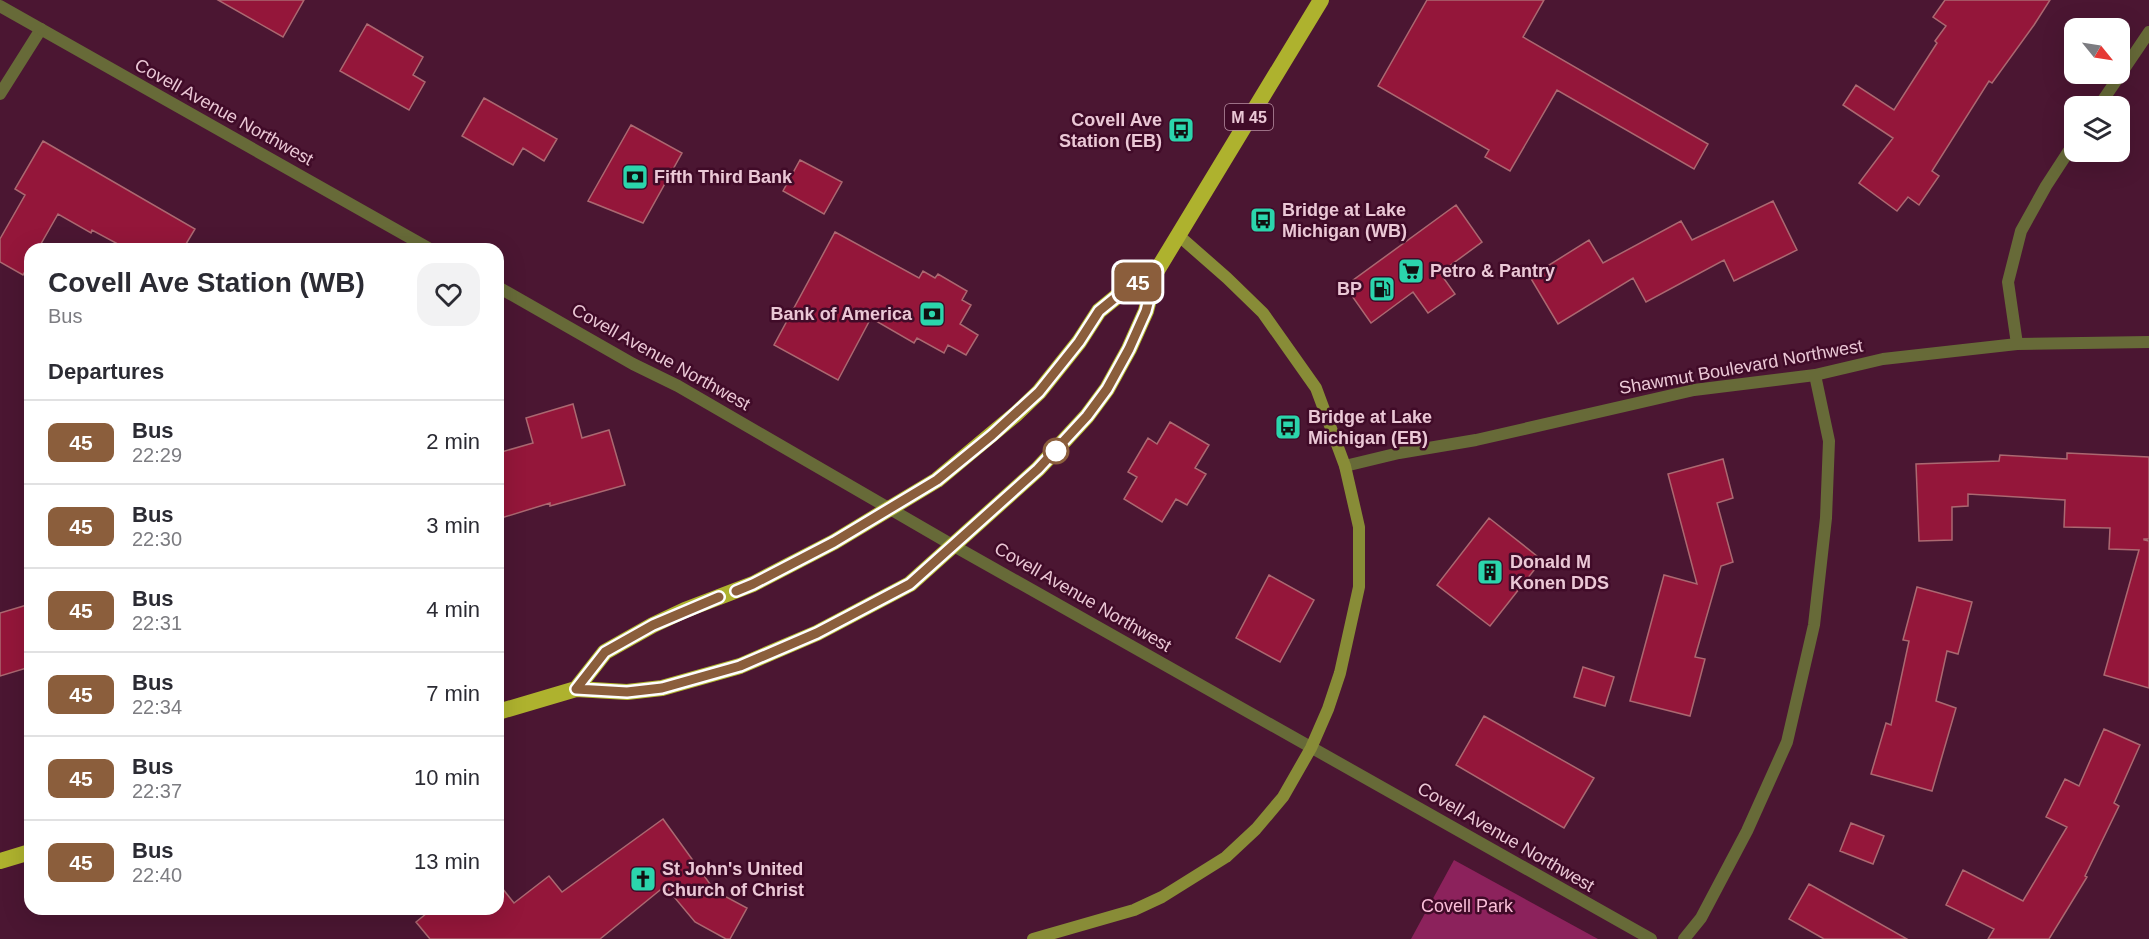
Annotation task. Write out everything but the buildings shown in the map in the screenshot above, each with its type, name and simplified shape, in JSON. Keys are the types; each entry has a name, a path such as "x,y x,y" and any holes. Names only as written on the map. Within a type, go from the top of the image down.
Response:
{"highway":[{"name":"M 45","path":"504,710 576,689 627,692 662,688 740,666 817,633 910,584 954,546 1060,447 1107,389 1146,311 1156,272 1321,0"},
{"name":"M 45","path":"576,689 605,652 643,630 685,610 753,584 834,542 937,480 1039,392 1099,311 1126,289 1156,272"},
{"path":"0,861 24,854"}],"main road":[{"path":"1033,939 1134,910 1162,897 1226,857 1256,829 1283,797 1311,748 1328,709 1340,673 1359,587 1359,527 1346,466 1316,388 1263,313 1178,235"}],"street":[{"name":"Covell Avenue Northwest","path":"0,6 419,243"},
{"path":"0,94 41,29"},
{"path":"2106,96 2149,32"},
{"path":"2017,344 2008,282 2021,231 2064,158"},
{"name":"Covell Avenue Northwest","path":"504,290 678,386 954,546 1651,939"},
{"name":"Shawmut Boulevard Northwest","path":"1346,466 1399,453 1476,440 1694,390 1815,375 1883,359 2017,344 2149,342"},
{"path":"1684,939 1701,918 1747,831 1787,742 1815,624 1826,518 1829,441 1815,375"}],"green space":[{"name":"Covell Park","path":"1454,860 1598,939 1411,939"}],"bus line":[{"name":"45","path":"719,597 653,625 605,652 576,689 627,692 662,688 740,666 817,633 910,584 1038,469 1087,416 1107,389 1129,349 1146,311 1156,272 1126,289 1099,311 1079,342 1039,392 992,435 937,480 834,542 736,591"}],"place":[{"name":"Covell Ave Station (EB)","path":"1181,130"},
{"name":"Fifth Third Bank","path":"635,177"},
{"name":"Bridge at Lake Michigan (WB)","path":"1263,220"},
{"name":"Petro & Pantry","path":"1411,271"},
{"name":"BP","path":"1382,289"},
{"name":"Bank of America","path":"932,314"},
{"name":"Bridge at Lake Michigan (EB)","path":"1288,427"},
{"name":"Donald M Konen DDS","path":"1490,572"},
{"name":"St John's United Church of Christ","path":"643,879"}]}
